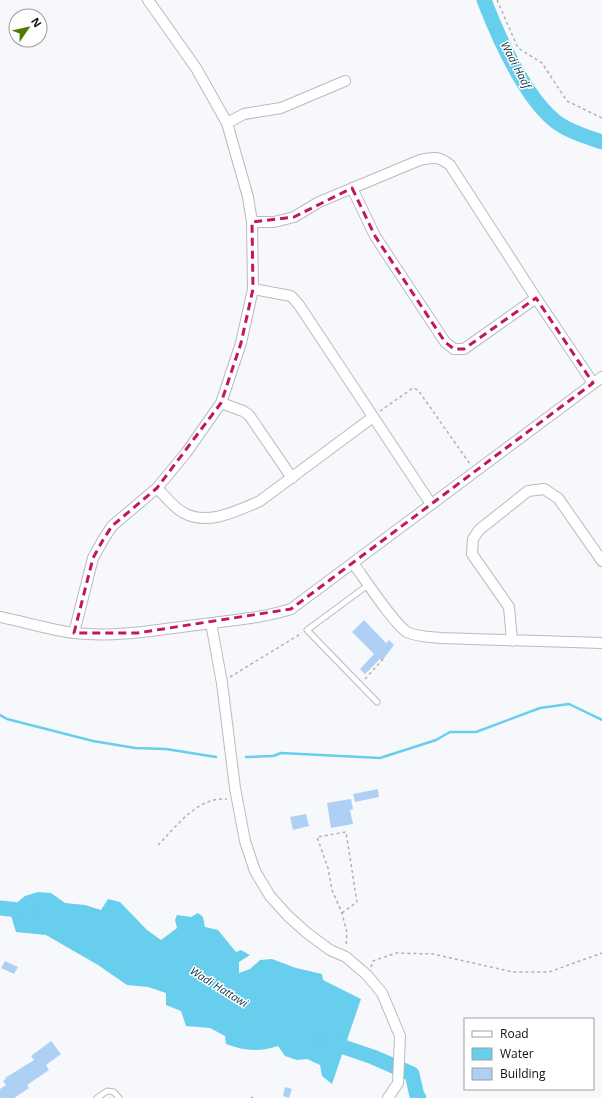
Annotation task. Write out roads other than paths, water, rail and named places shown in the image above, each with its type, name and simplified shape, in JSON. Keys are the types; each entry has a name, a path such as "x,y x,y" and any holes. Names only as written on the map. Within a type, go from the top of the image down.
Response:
{"street":[{"path":"74,633 93,558 103,540 112,526 157,488 186,453 221,403 241,343 253,289 252,222 248,197 227,122 196,68 148,0"},
{"path":"227,122 244,114 281,108 345,81"},
{"path":"0,617 74,633 104,635 137,633 212,623 277,613 291,609 598,380 536,298 450,165 442,159 434,156 420,160 319,202 294,217 274,222 252,222"},
{"path":"352,188 375,236 445,342 454,348 464,349 536,298"},
{"path":"253,289 291,296 431,504"},
{"path":"221,403 244,411 249,415 292,478"},
{"path":"157,488 182,512 195,518 209,518 243,508 260,501 373,418"},
{"path":"512,641 509,608 472,554 473,539 479,530 528,491 544,489 558,498 602,561"},
{"path":"353,563 394,619 406,631 418,636 512,641 602,643"},
{"path":"212,623 222,683 237,799 245,841 255,871 270,896 307,933 330,950 346,957 367,975 382,993 400,1036 398,1083 388,1098"}],"lane":[{"path":"369,584 307,630 377,702"},
{"path":"97,1098 107,1091 114,1092 119,1098"}],"water":[{"path":"38,892 51,893 65,903 85,905 101,910 108,899 120,902 147,930 161,940 177,928 175,920 177,915 191,917 198,913 203,917 205,927 218,930 236,952 241,950 250,955 239,962 239,973 250,969 260,960 272,959 296,968 322,974 323,980 361,999 332,1084 322,1076 320,1065 307,1059 297,1060 285,1056 278,1046 252,1050 226,1044 225,1036 210,1028 186,1026 181,1011 166,1005 166,993 148,987 127,985 98,965 46,935 16,932 9,909 25,896"}],"waterway":[{"name":"Wadi Hadf","path":"484,0 504,48 533,97 560,125 602,142"},
{"path":"246,757 273,756 281,753 380,758 436,740 450,732 476,732 540,708 569,704 602,720"},
{"path":"0,715 7,719 93,741 135,748 166,749 216,757"},
{"name":"Wadi Hattawi","path":"0,908 29,911"},
{"name":"Wadi Hattawi","path":"326,1041 373,1057 412,1074 417,1096 419,1098"}]}
